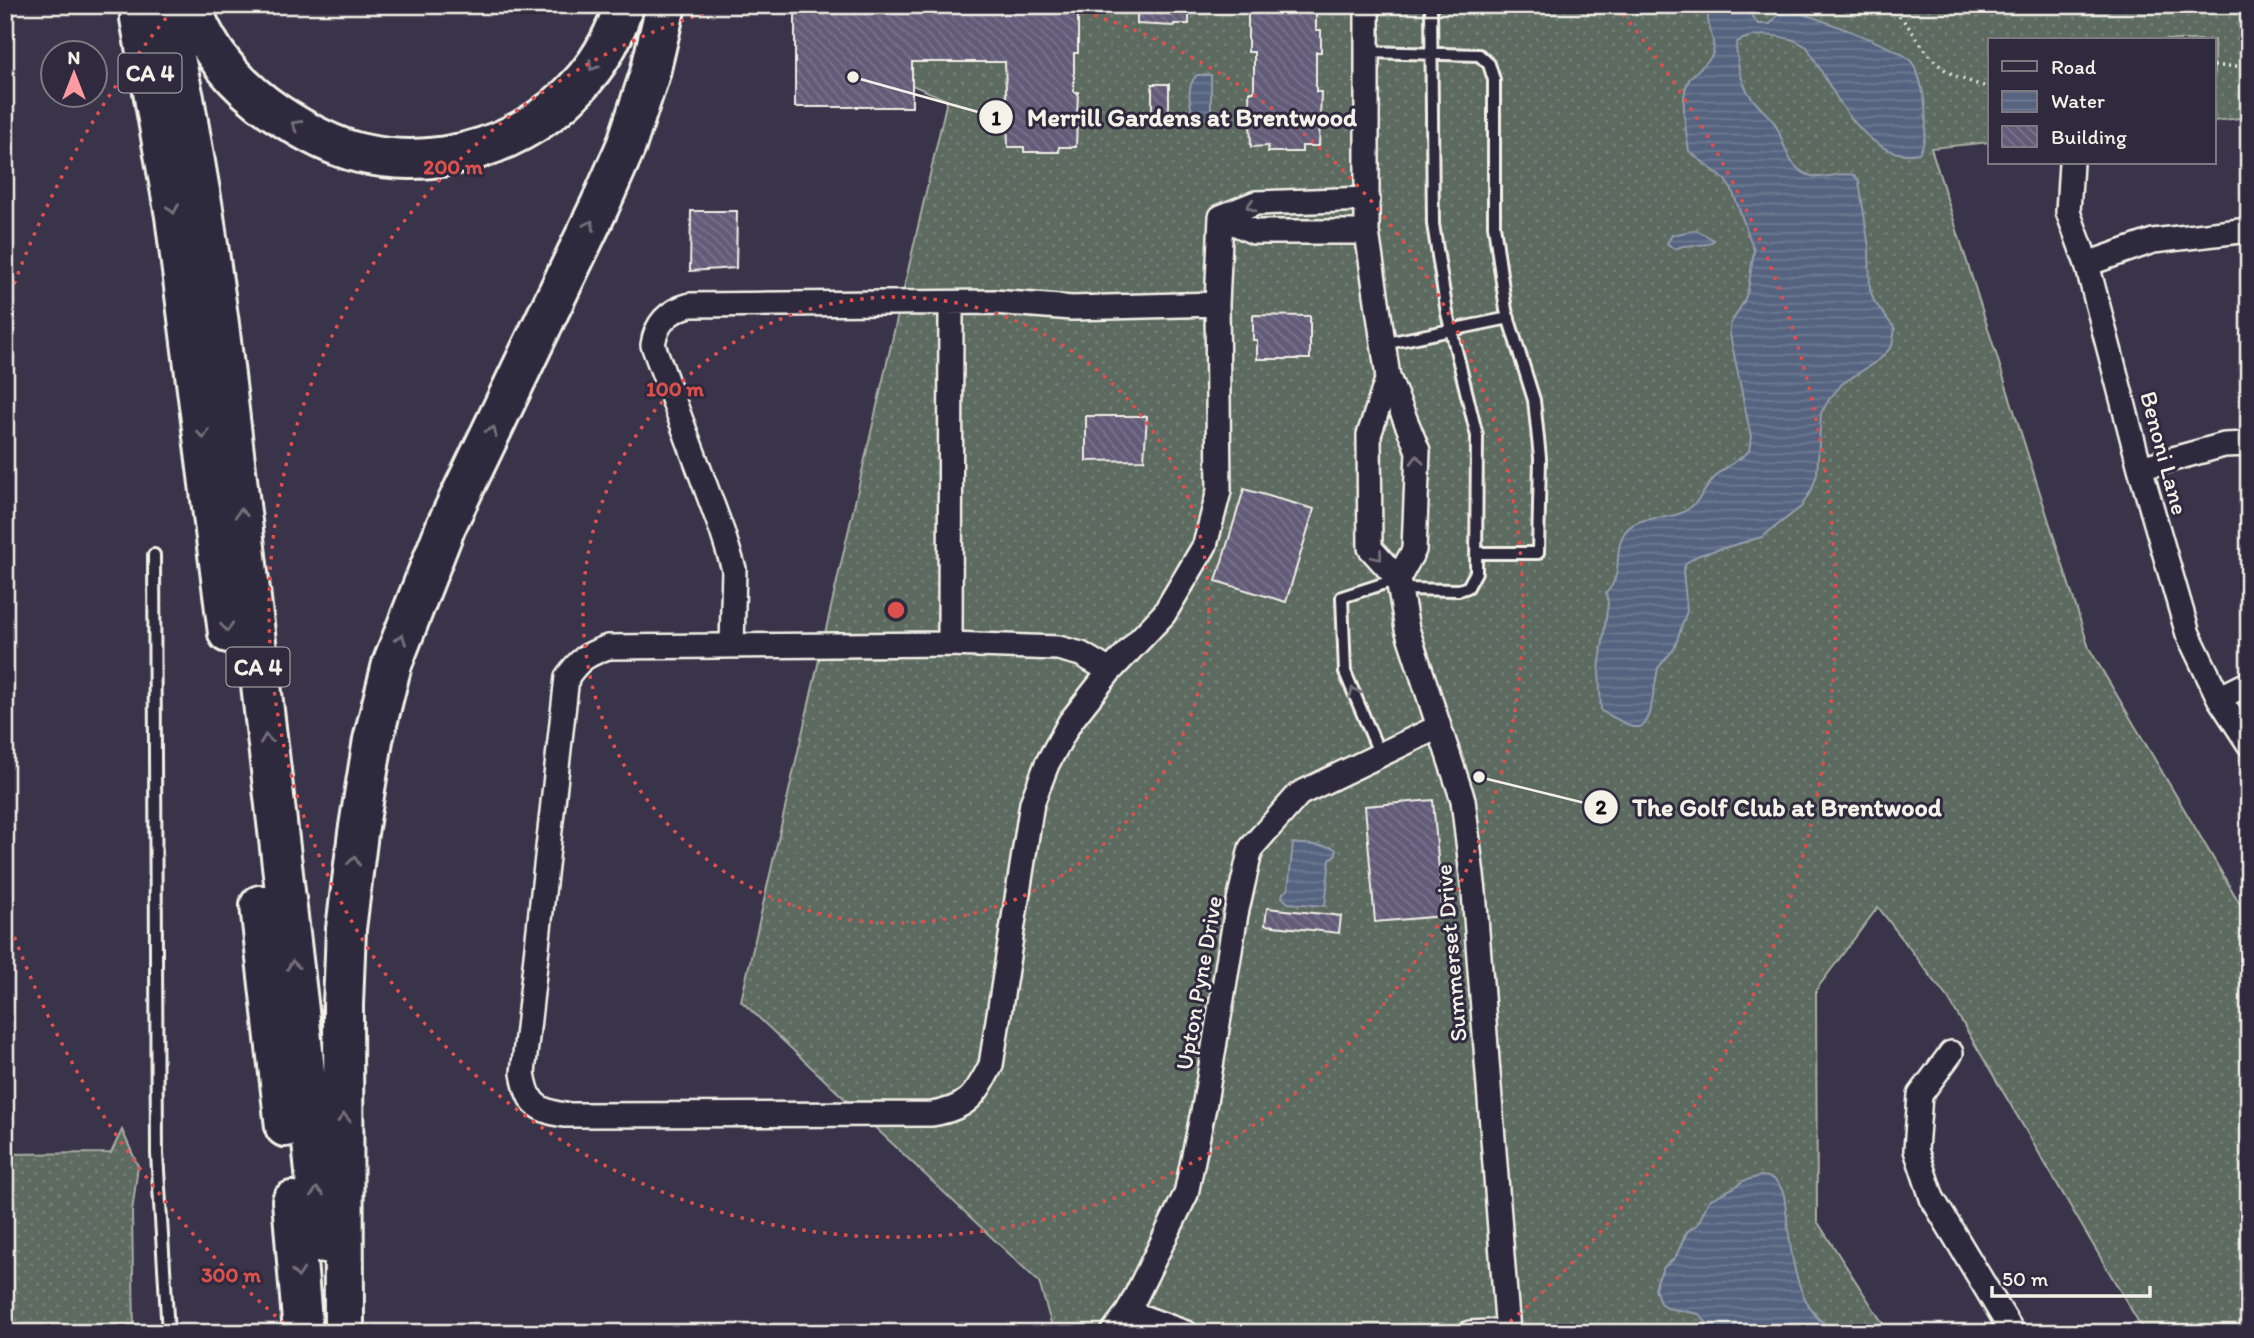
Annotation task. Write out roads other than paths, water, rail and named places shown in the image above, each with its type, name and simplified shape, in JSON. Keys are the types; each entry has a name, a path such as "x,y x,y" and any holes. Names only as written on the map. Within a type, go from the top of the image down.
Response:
{"highway":[{"path":"125,5 161,142"},
{"name":"CA 4","path":"138,5 175,216 192,341 242,746 289,1163 303,1333"},
{"name":"CA 4","path":"163,5 184,98 219,324 302,1037 329,1333"},
{"path":"191,5 200,32 220,62 240,86 262,104 328,142 359,153 404,159 444,157 482,149 541,119 564,100 587,75 606,46 624,5"},
{"path":"344,1333 343,1004 346,929 358,833 376,728 392,664 446,526 626,146 650,73 666,5"}],"street":[{"path":"1367,5 1367,232 1388,377 1418,451 1415,550 1399,584 1370,548 1369,435 1388,377"},
{"name":"Benoni Lane","path":"2071,164 2068,212 2087,264 2140,468 2188,634 2219,698 2249,744"},
{"path":"1221,217 1256,203 1368,199"},
{"path":"1280,202 1280,232"},
{"path":"1221,217 1254,232 1367,232"},
{"path":"1110,671 1081,654 1058,649 950,644 608,647 587,654 567,677 523,1073 526,1094 534,1105 548,1112 565,1115 932,1114 953,1110 967,1102 979,1089 990,1065 1032,803 1047,764 1070,722 1110,671 1164,614 1205,545 1219,491 1217,304 1221,217"},
{"path":"2087,264 2153,241 2249,230"},
{"path":"733,645 734,569 653,345 655,330 676,308 690,304 822,302 995,302 1072,308 1217,304"},
{"path":"950,644 951,303"},
{"path":"2140,468 2224,445 2249,444"},
{"name":"Summerset Drive","path":"1399,584 1407,629 1463,800 1471,866 1508,1332"},
{"path":"2219,698 2249,683"},
{"name":"Upton Pyne Drive","path":"1112,1333 1128,1312 1186,1194 1205,1102 1236,914 1251,848 1299,794 1438,727"},
{"path":"1951,1053 1920,1095 1916,1150 1932,1198 2012,1333"},
{"path":"1128,1312 1186,1333"},
{"path":"1470,1333 1508,1332"}],"lane":[{"path":"1380,755 1345,673 1342,597 1399,584 1459,590 1468,587 1476,572 1477,436 1451,328 1433,224 1431,5"},
{"path":"1367,52 1479,55 1489,64 1494,80 1494,225 1509,318 1534,400 1540,458 1538,553 1476,553"},
{"path":"1383,344 1509,318"},
{"path":"154,555 157,1154 168,1333"}],"water":[{"path":"1710,5 1745,5 1758,24 1770,24 1777,16 1787,11 1796,12 1851,31 1903,55 1910,60 1920,79 1925,106 1925,133 1919,153 1900,153 1882,147 1851,118 1807,47 1791,39 1761,35 1736,43 1744,83 1775,124 1786,152 1799,170 1812,176 1854,175 1859,181 1869,248 1870,289 1874,301 1895,329 1892,346 1880,359 1842,384 1821,413 1817,474 1801,507 1762,537 1699,555 1686,563 1683,571 1687,611 1674,649 1658,668 1650,714 1645,724 1632,727 1601,711 1599,670 1608,603 1606,593 1615,578 1621,539 1630,526 1687,510 1718,474 1749,451 1751,437 1730,325 1748,290 1754,250 1732,190 1725,180 1689,151 1685,123 1687,84 1713,53 1708,20"},
{"path":"1197,75 1211,75 1211,119 1195,119 1193,115 1190,89"},
{"path":"1696,230 1714,240 1709,244 1674,249 1667,243 1672,235"},
{"path":"1293,843 1332,847 1336,850 1336,854 1330,859 1325,906 1288,903 1282,897 1288,890"},
{"path":"1761,1176 1776,1181 1784,1195 1792,1258 1807,1303 1818,1319 1838,1333 1715,1333 1699,1314 1667,1308 1660,1303 1655,1288 1658,1279 1664,1267 1675,1258 1687,1232 1698,1224 1709,1200 1743,1181"}],"place":[{"name":"Merrill Gardens at Brentwood","path":"853,77"},
{"name":"The Golf Club at Brentwood","path":"1479,777"}]}
